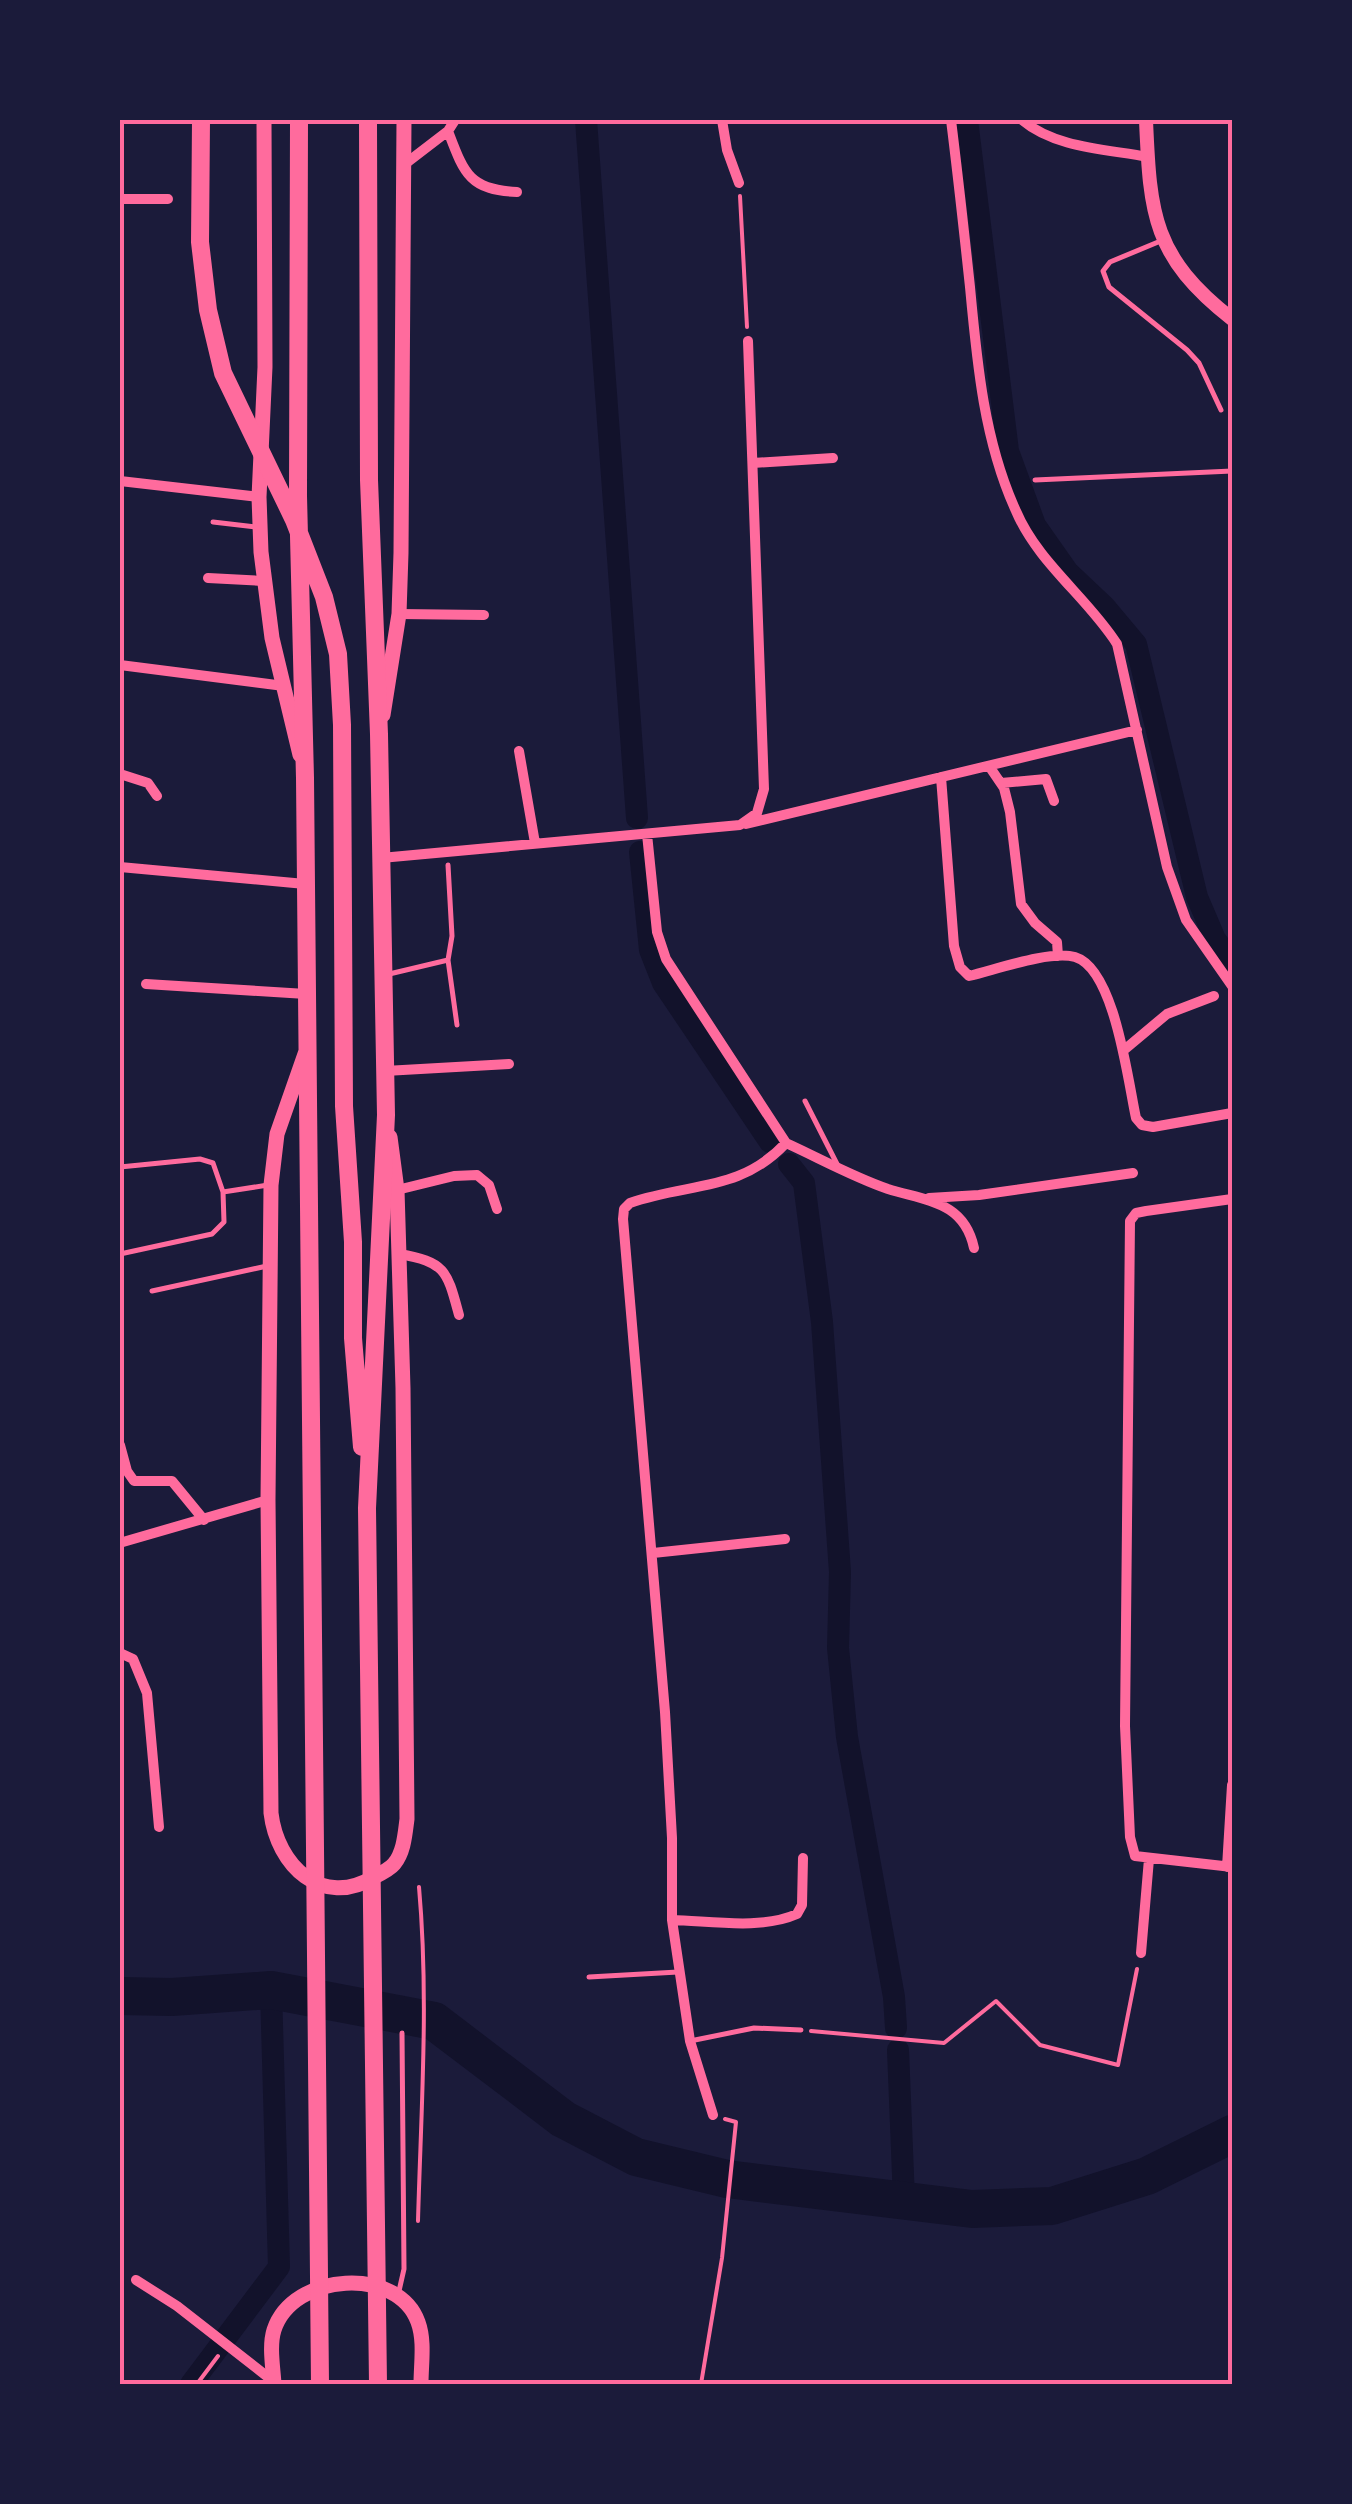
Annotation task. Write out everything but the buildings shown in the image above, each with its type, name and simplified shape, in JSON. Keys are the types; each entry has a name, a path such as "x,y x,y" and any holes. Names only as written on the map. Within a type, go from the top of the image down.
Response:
{"main road":[{"path":"200,120 200,242 208,310 224,374 294,520 324,597 338,654 342,724 344,1106 353,1242 353,1338 367,1508"},
{"path":"264,120 265,367 259,527 272,638 305,778"},
{"path":"299,120 298,496 305,778 320,2384"},
{"path":"368,120 369,480 380,734 386,1115 367,1508 378,2384"},
{"path":"380,734 398,614 404,120"},
{"path":"307,1050 278,1134 271,1185 268,1500 273,1832 291,1865 305,1877 329,1887 360,1886 394,1864 407,1819 400,1254 397,1190 386,1115"},
{"path":"274,2382 274,2330 291,2303 304,2292 352,2283 379,2287 411,2309 418,2323 420,2384"}],"street":[{"path":"405,164 448,132 455,120"},
{"path":"722,120 739,183"},
{"path":"951,120 979,382 995,450 1016,513 1044,556 1118,644 1167,868 1186,920 1232,986"},
{"path":"1022,120 1037,133 1074,144 1148,156"},
{"path":"1146,120 1150,200 1162,240 1198,292 1232,319"},
{"path":"448,132 472,182 494,191 518,192"},
{"path":"120,199 168,199"},
{"path":"740,825 758,813 764,789 748,341"},
{"path":"753,462 833,458"},
{"path":"120,481 259,497"},
{"path":"208,578 264,581"},
{"path":"398,614 484,615"},
{"path":"120,665 284,686"},
{"path":"380,858 740,825 1136,730"},
{"path":"519,751 534,843"},
{"path":"989,766 1001,783 1010,812 1021,904 1057,942 1058,956"},
{"path":"120,774 148,783 157,796"},
{"path":"942,778 954,946 960,966 969,976 1058,956 1076,958 1092,968 1124,1050 1136,1118 1142,1126 1232,1113"},
{"path":"1001,783 1046,779 1054,801"},
{"path":"647,834 657,932 666,959 786,1144 889,1189 928,1198 967,1226 974,1248"},
{"path":"120,866 306,884"},
{"path":"146,984 306,994"},
{"path":"1124,1050 1167,1014 1214,996"},
{"path":"385,1071 510,1064"},
{"path":"714,2115 690,2042 672,1920 672,1838 624,1209 648,1197 749,1174 786,1144"},
{"path":"928,1198 1133,1172"},
{"path":"397,1190 454,1176 477,1175 489,1186 496,1208"},
{"path":"1232,1200 1136,1213 1130,1221 1124,1726 1135,1856 1230,1867 1232,1786"},
{"path":"400,1254 431,1260 442,1267 459,1315"},
{"path":"120,1445 126,1471 134,1481 172,1482 204,1520"},
{"path":"123,1542 268,1500"},
{"path":"652,1553 785,1539"},
{"path":"120,1653 133,1659 147,1693 159,1827"},
{"path":"672,1920 746,1922 787,1919 798,1914 802,1904 803,1858"},
{"path":"1141,1953 1149,1858"},
{"path":"136,2280 177,2306 274,2382"}],"lane":[{"path":"1162,240 1110,262 1103,271 1104,278 1109,287 1188,350 1199,363 1222,410"},
{"path":"1036,480 1232,471"},
{"path":"213,522 259,527"},
{"path":"448,865 452,936 448,960 457,1025"},
{"path":"382,975 448,960"},
{"path":"805,1101 838,1166"},
{"path":"120,1168 200,1160 212,1163 223,1192 224,1222 212,1234 120,1254"},
{"path":"223,1192 271,1185"},
{"path":"152,1291 270,1266"},
{"path":"590,1977 678,1972"},
{"path":"690,2042 754,2028 801,2030"},
{"path":"398,2299 404,2270 402,2033"}],"path":[{"path":"739,183 748,341"},
{"path":"418,1887 426,2032 418,2228"},
{"path":"801,2030 944,2043 996,2002 1040,2045 1118,2065 1141,1953"},
{"path":"702,2384 722,2258 736,2122 714,2115"},
{"path":"198,2384 226,2346"}],"waterway":[{"path":"586,120 637,818"},
{"path":"967,120 1008,451 1035,525 1068,572 1136,644 1197,897 1215,939 1232,962"},
{"path":"640,852 650,950 663,983 770,1142"},
{"path":"789,1164 804,1183 822,1322 840,1572 838,1648 847,1737 894,1997 896,2028"},
{"path":"191,2384 279,2267 271,1990"},
{"path":"120,1996 172,1997 271,1990 434,2021 563,2119 636,2157 727,2179 972,2209 1052,2206 1147,2176 1232,2134"},
{"path":"898,2050 904,2200"}]}
